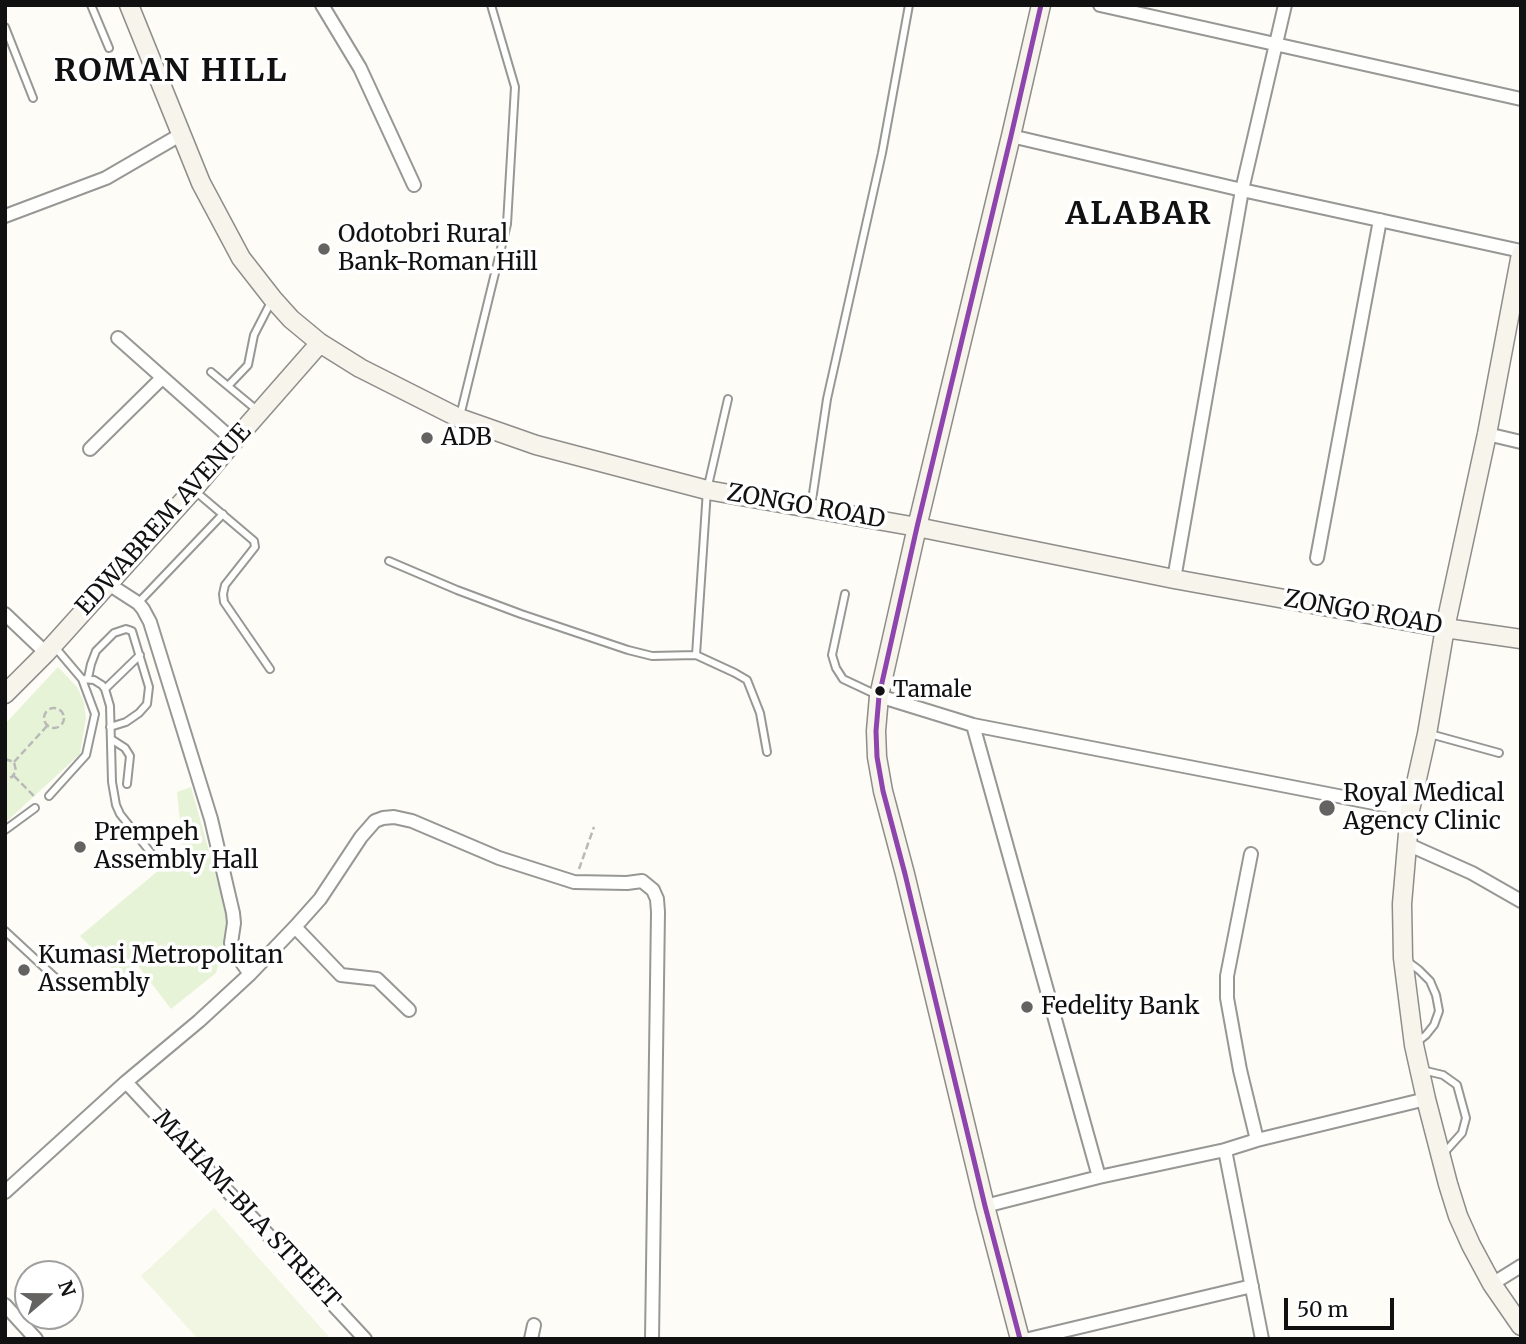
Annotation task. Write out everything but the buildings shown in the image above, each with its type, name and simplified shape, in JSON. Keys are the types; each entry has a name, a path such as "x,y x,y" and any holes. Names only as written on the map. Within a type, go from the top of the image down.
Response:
{"street":[{"name":"ZONGO ROAD","path":"129,5 201,183 242,258 273,299 320,343 360,368 459,418 536,445 708,490 917,527 1174,579 1521,639"},
{"path":"322,5 360,68 414,186"},
{"path":"1020,1339 883,791 877,757 879,696 1041,5"},
{"path":"1100,5 1521,99"},
{"path":"1174,579 1242,190 1284,5"},
{"path":"5,216 106,178 180,135"},
{"path":"1011,136 1521,253 1410,810 1402,904 1403,958 1414,1045 1441,1157 1458,1216 1471,1245 1492,1284 1521,1326"},
{"path":"1317,558 1380,219"},
{"path":"118,338 234,441"},
{"name":"EDWABREM AVENUE","path":"5,695 50,649 320,343"},
{"path":"90,449 162,378"},
{"path":"1487,434 1521,442"},
{"path":"107,583 138,603 150,622 211,818 233,913 231,943 250,974"},
{"path":"5,614 50,649"},
{"path":"879,696 974,725 1410,810"},
{"path":"974,725 1099,1177"},
{"path":"5,1192 250,974 320,899 361,837 375,821 394,817 412,821 499,858 574,882 642,881 653,890 657,899 652,1339"},
{"path":"1407,844 1472,873 1521,901"},
{"path":"1251,854 1227,976 1227,998 1240,1070 1257,1140"},
{"path":"295,927 341,975 377,979 409,1010"},
{"name":"MAHAM-BLA STREET","path":"126,1082 365,1339"},
{"path":"985,1206 1099,1177 1225,1150 1426,1099"},
{"path":"1225,1150 1262,1339"},
{"path":"1492,1284 1521,1266"},
{"path":"1029,1339 1252,1286"},
{"path":"5,1305 36,1339"}],"lane":[{"path":"91,5 109,48"},
{"path":"459,418 507,224 515,88 491,5"},
{"path":"811,509 827,399 882,153 909,5"},
{"path":"5,27 33,98"},
{"path":"228,386 248,365 254,335 273,299"},
{"path":"211,372 260,412"},
{"path":"696,655 708,490 728,399"},
{"path":"193,489 254,541 255,547 225,585 223,594 224,602 270,669"},
{"path":"138,603 223,514"},
{"path":"389,561 521,614 628,650 652,656 696,655 735,673 747,680 760,713 767,752"},
{"path":"845,594 832,655 836,668 843,679 879,696"},
{"path":"85,679 96,651 114,633 126,629 132,631 149,687 147,704 126,722 110,727"},
{"path":"49,796 86,755 95,714 85,679 50,649"},
{"path":"105,689 140,656"},
{"path":"85,679 102,685 110,706 112,782 116,805 151,853"},
{"path":"1427,734 1499,753"},
{"path":"111,739 125,748 130,756 127,784"},
{"path":"5,830 35,808"},
{"path":"5,931 60,982"},
{"path":"1403,958 1430,981 1439,1011 1434,1025 1414,1045"},
{"path":"1420,1069 1443,1076 1457,1085 1466,1118 1462,1133 1441,1157"}],"path":[{"path":"52,709 60,711 64,719 62,723 56,728 47,725 45,713 52,709"},
{"path":"14,762 47,725"},
{"path":"5,759 14,762"},
{"path":"5,778 14,776 14,762"},
{"path":"14,776 35,797"},
{"path":"574,882 594,827"}],"green space":[{"path":"58,667 77,687 84,702 86,718 80,754 5,823 5,724"},
{"path":"191,787 229,922 216,973 171,1009 136,963 120,977 80,936 183,850 177,792"},
{"path":"214,1208 331,1339 198,1339 141,1276"}],"transit line":[{"path":"1020,1339 883,791 876,731 879,696 917,527 1041,5"}],"place":[{"name":"Odotobri Rural Bank-Roman Hill","path":"324,249"},
{"name":"ADB","path":"427,438"},
{"name":"Tamale","path":"880,691"},
{"name":"Royal Medical Agency Clinic","path":"1327,808"},
{"name":"Prempeh Assembly Hall","path":"80,847"},
{"name":"Kumasi Metropolitan Assembly","path":"24,970"},
{"name":"Fedelity Bank","path":"1027,1007"}],"district":[{"name":"ROMAN HILL","path":"171,72"},
{"name":"ALABAR","path":"1139,215"}]}
